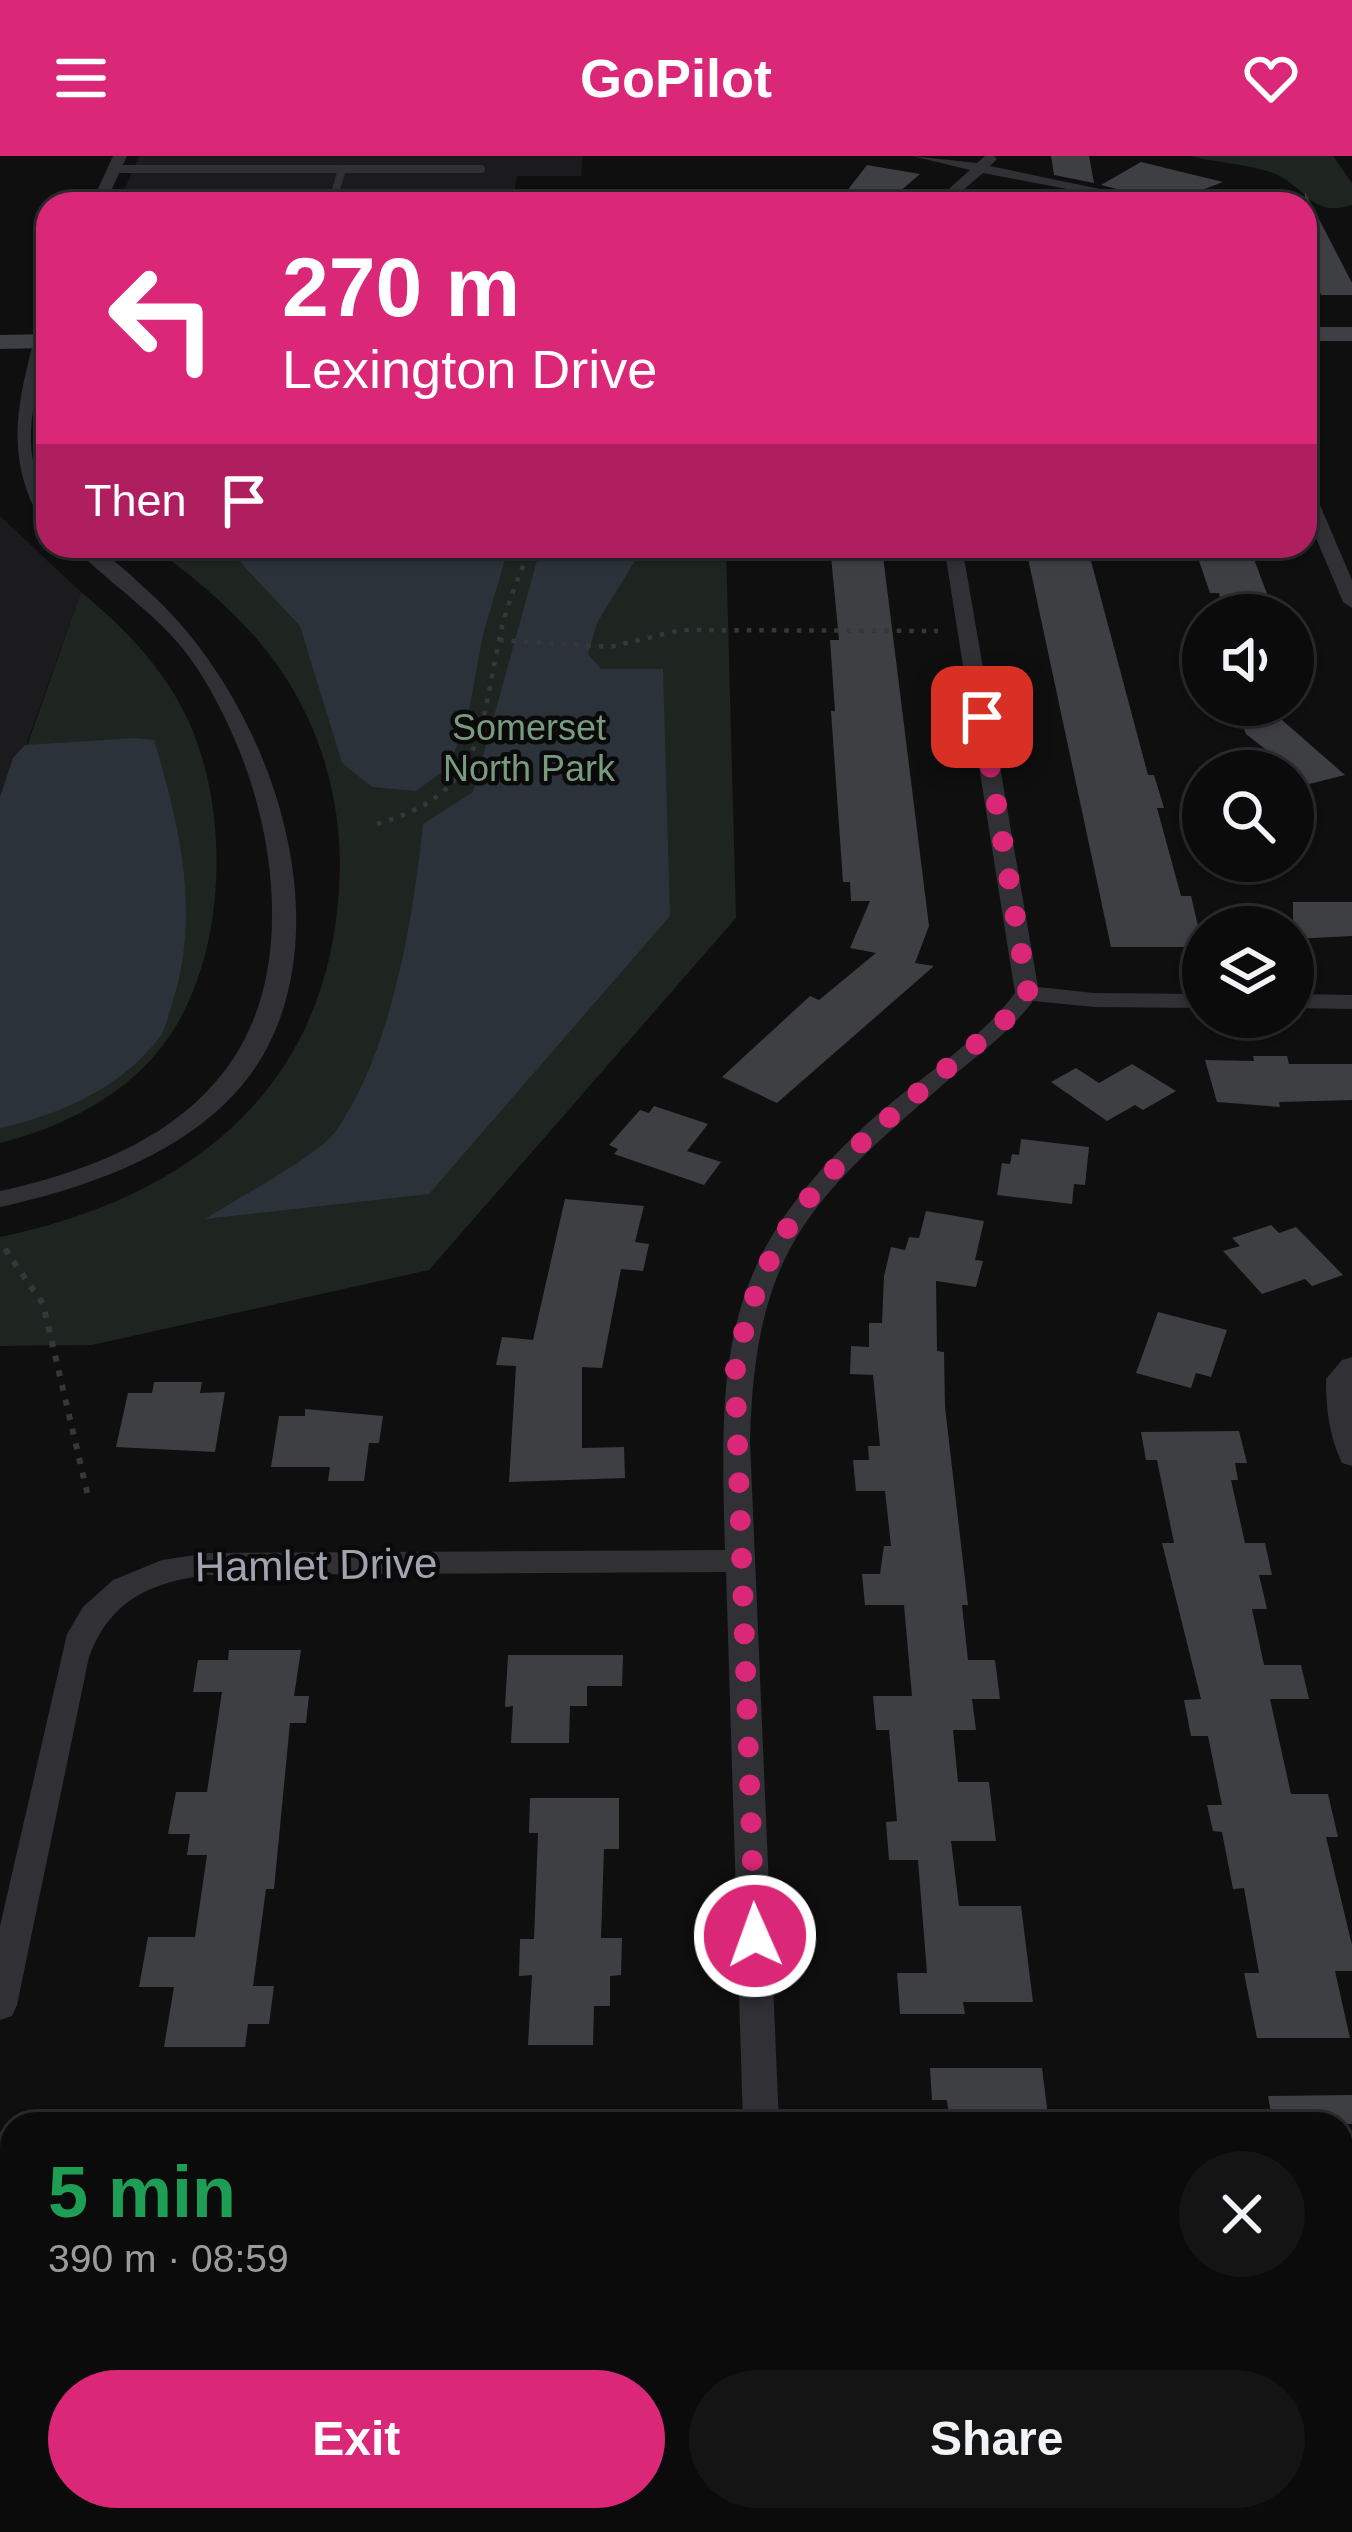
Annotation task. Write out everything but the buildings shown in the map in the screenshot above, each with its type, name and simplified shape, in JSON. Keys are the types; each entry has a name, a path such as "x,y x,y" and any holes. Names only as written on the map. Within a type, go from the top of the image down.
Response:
{"main road":[{"path":"1317,318 1352,318"},
{"path":"1317,334 1352,334"},
{"path":"0,342 36,341"}],"street":[{"path":"919,156 987,162 1114,192"},
{"path":"103,192 117,162"},
{"path":"953,192 987,162"},
{"path":"36,361 11,416 5,456 20,491 36,507"},
{"path":"1317,519 1352,602"},
{"path":"8,1197 135,1153 205,1106 234,1078 266,1025 282,926 279,854 267,791 231,707 176,628 96,558"},
{"path":"955,558 1028,993"},
{"path":"761,2112 735,1372 745,1315 769,1255 808,1195 844,1156 1028,993 1094,1000 1182,1001"},
{"path":"1314,1001 1352,1002"},
{"path":"1352,1367 1340,1378 1340,1414 1352,1456"},
{"name":"Hamlet Drive","path":"0,2005 77,1644 98,1606 115,1590 143,1575 208,1564 741,1562"}],"lane":[{"path":"117,162 482,169"},
{"path":"335,192 342,169"}],"path":[{"path":"376,824 438,803 467,769 487,715 499,640 526,558"},
{"path":"499,640 623,646 681,630 938,631"},
{"path":"4,1249 43,1304 88,1496"}],"shaded area":[{"path":"139,156 583,156 581,176 517,176 514,192 123,192"},
{"path":"0,516 36,550 36,558 45,558 81,592 0,818"},
{"path":"236,558 505,558 483,635 467,721 448,768 416,791 372,787 342,763 300,626"},
{"path":"538,558 637,558 597,623 588,654 601,669 663,669 670,916 429,1194 205,1219 294,1165 335,1132 371,1063 397,984 423,824 473,792"},
{"path":"154,740 184,871 181,971 165,1026 144,1056 108,1085 66,1107 0,1128 0,797 13,758 25,745"}],"green space":[{"path":"1191,156 1333,156 1352,183 1352,205 1322,206 1317,203 1317,192 1301,192 1285,179 1252,167"},
{"name":"Somerset North Park","path":"167,558 726,558 736,918 429,1270 92,1345 0,1346 0,1237 68,1219 131,1194 187,1163 236,1124 276,1077 308,1023 329,960 340,860 334,803 320,748 282,672 239,619"},
{"path":"81,592 151,661 183,710 199,748 216,834 211,926 185,1010 148,1063 111,1094 68,1119 0,1143 0,823"}],"route":[{"path":"755,1936 736,1442 735,1372 745,1315 769,1255 808,1195 844,1156 1028,993 982,717"}]}
